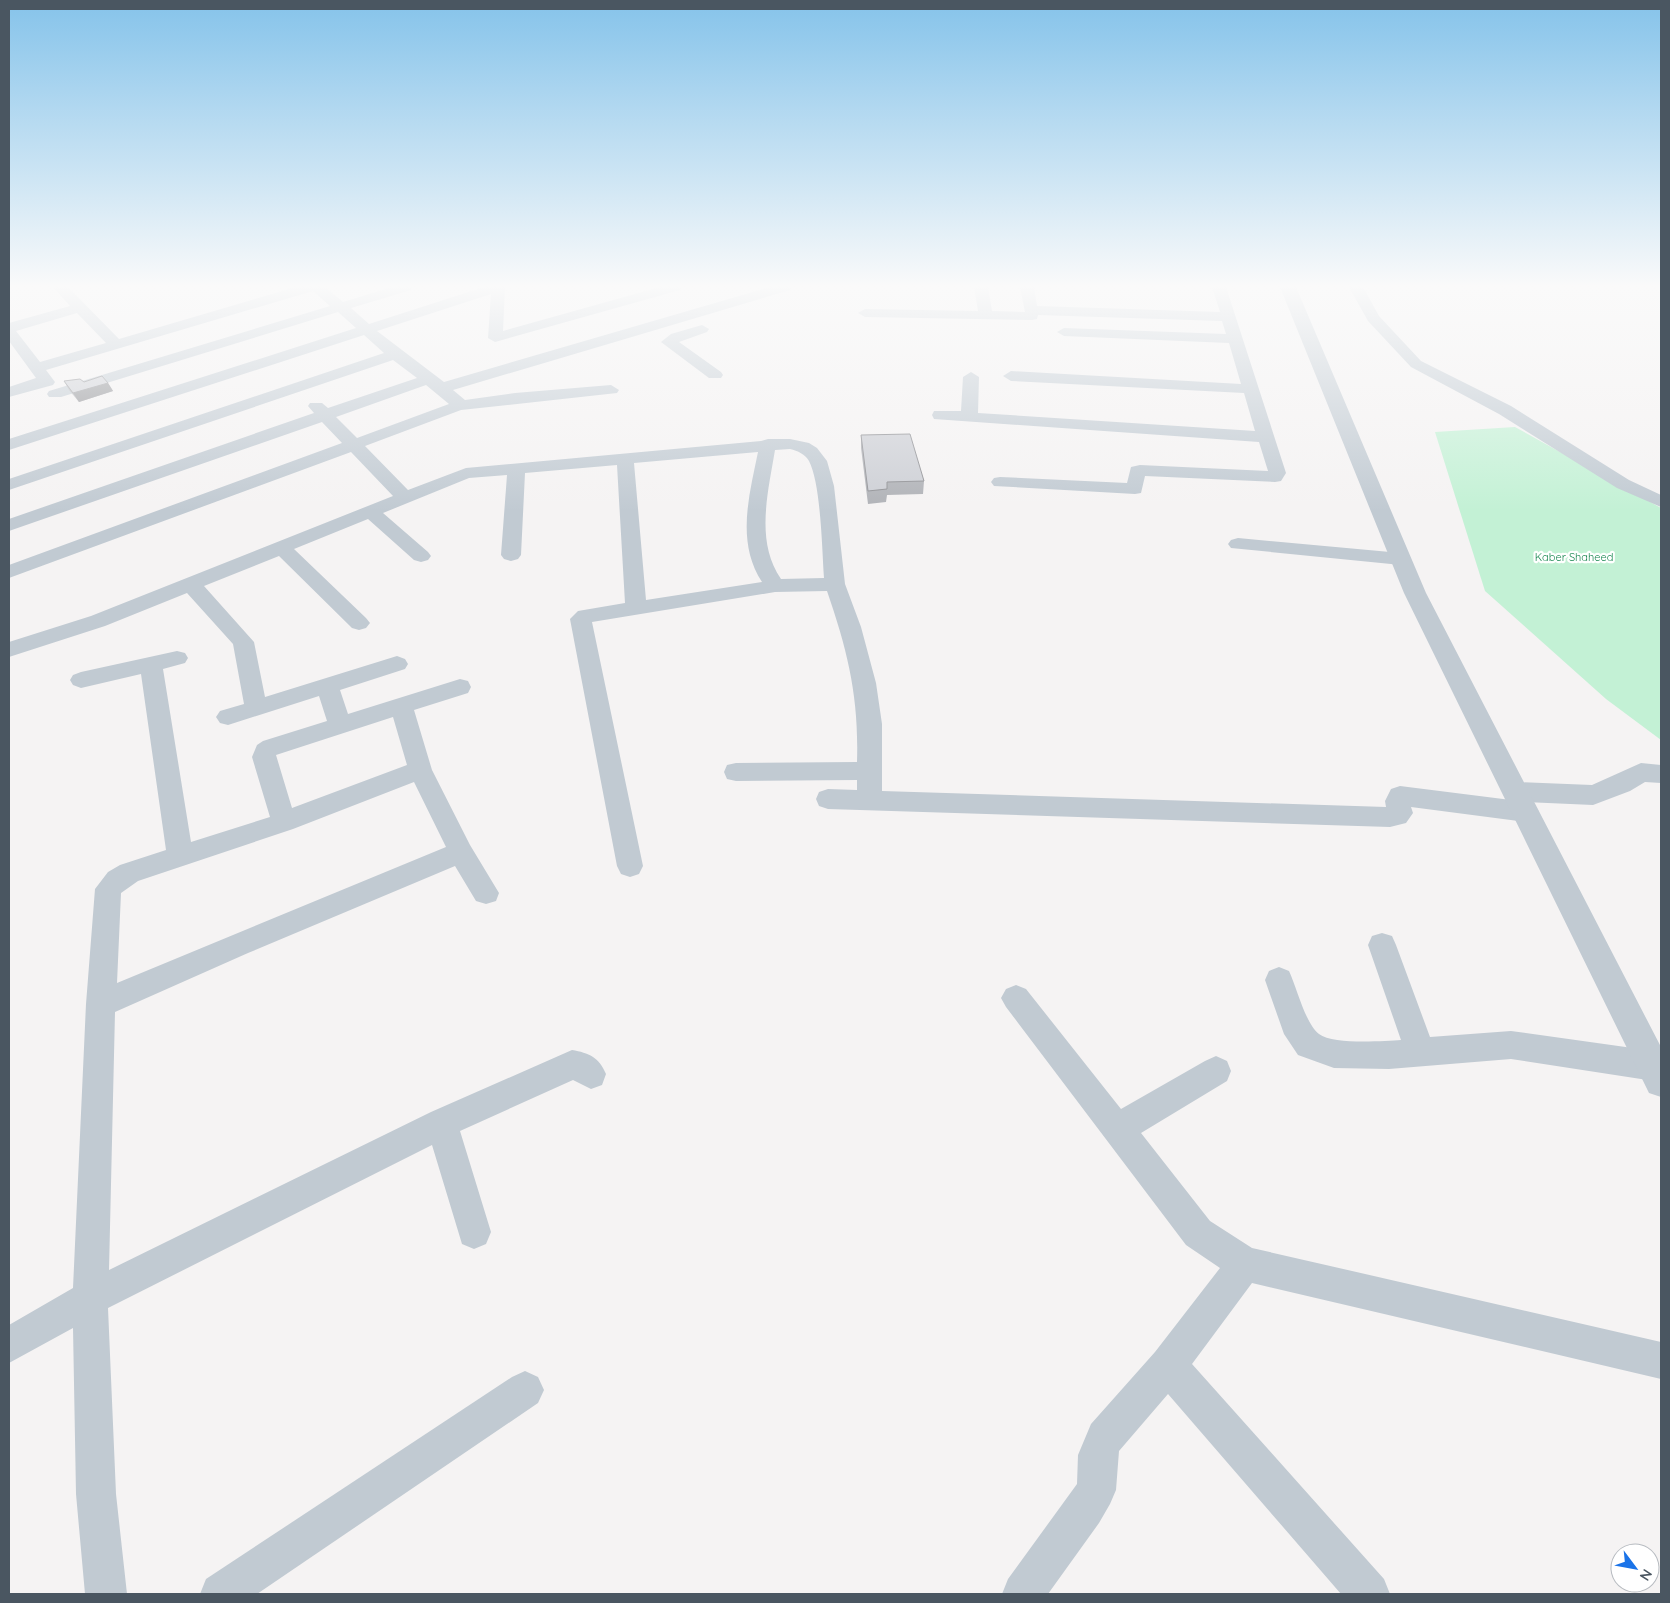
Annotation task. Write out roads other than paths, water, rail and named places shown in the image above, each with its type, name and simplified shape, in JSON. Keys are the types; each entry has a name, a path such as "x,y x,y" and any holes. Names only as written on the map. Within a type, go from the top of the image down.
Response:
{"street":[{"path":"32,362 75,423"},
{"path":"9,392 41,374 71,362"},
{"path":"55,394 163,362"},
{"path":"266,362 326,415 405,498"},
{"path":"9,484 281,375 306,362"},
{"path":"9,445 75,423 281,375 353,362"},
{"path":"405,362 457,400 458,406"},
{"path":"469,367 486,362"},
{"path":"9,572 259,459 326,415 515,362"},
{"path":"696,362 715,376"},
{"path":"1000,482 1130,489 1136,487 1137,471 1140,470 1275,477 1277,473 1243,362"},
{"path":"1319,362 1415,593 1657,1074"},
{"path":"1414,362 1505,410 1623,484 1661,502"},
{"path":"1010,376 1251,388"},
{"path":"969,417 971,377"},
{"path":"9,525 259,459 355,445 458,406 516,398 611,390"},
{"path":"940,415 1266,437"},
{"path":"768,444 757,504 756,546 762,568 775,586"},
{"path":"9,650 98,621 466,473 768,444 804,446 818,461 826,486 835,584 850,627 865,683 870,724 869,800"},
{"path":"625,458 636,609"},
{"path":"511,555 516,468"},
{"path":"370,511 420,556"},
{"path":"1238,544 1401,558"},
{"path":"281,547 359,623"},
{"path":"191,584 243,642 256,708"},
{"path":"630,866 581,619 585,616 775,586 835,584"},
{"path":"81,680 177,658"},
{"path":"151,664 180,858"},
{"path":"228,717 397,664"},
{"path":"327,686 340,725"},
{"path":"284,822 264,757 265,751 271,747 460,687"},
{"path":"401,706 420,770 461,852 486,894"},
{"path":"106,1594 96,1494 90,1298 101,1004 108,889 117,880 129,873 180,858 284,822 420,770"},
{"path":"736,772 869,771"},
{"path":"828,799 1397,816 1400,813 1397,800 1400,796 1520,802 1593,795 1621,784 1641,772 1661,774"},
{"path":"101,1004 238,944 461,852"},
{"path":"1382,945 1420,1052"},
{"path":"1279,980 1294,1024 1309,1045 1334,1054 1389,1055 1511,1045 1657,1074"},
{"path":"1016,998 1198,1233 1245,1264 1661,1361"},
{"path":"9,1345 90,1298 442,1123 572,1065 584,1067 591,1074"},
{"path":"1117,1129 1216,1071"},
{"path":"442,1123 474,1232"},
{"path":"1022,1594 1085,1509 1096,1490 1099,1471 1098,1455 1105,1438 1168,1365 1245,1264"},
{"path":"1168,1365 1368,1594"},
{"path":"221,1594 525,1390"}],"park label":[{"name":"Kaber Shaheed","path":"1574,557"}]}
